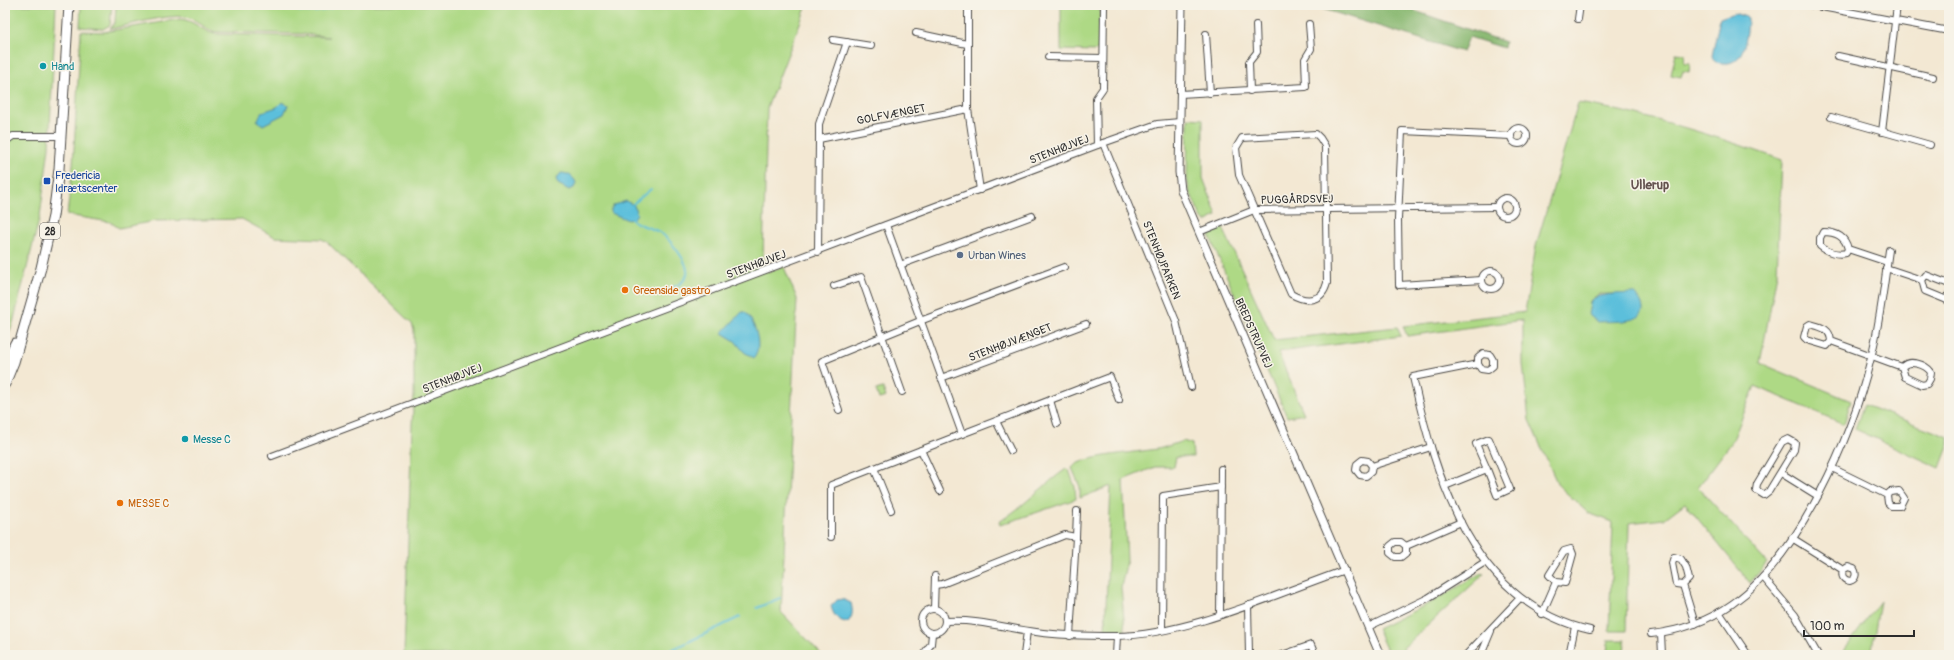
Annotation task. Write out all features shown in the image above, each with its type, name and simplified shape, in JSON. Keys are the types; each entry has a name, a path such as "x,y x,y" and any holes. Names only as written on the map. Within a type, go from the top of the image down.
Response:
{"main road":[{"name":"28","path":"5,384 14,362 26,322 41,268 53,216 61,136 69,5"},
{"name":"28","path":"5,365 26,322"}],"street":[{"path":"968,5 968,109 980,190"},
{"name":"STENHØJPARKEN","path":"1104,5 1103,88 1096,98 1100,144 1176,322 1191,388"},
{"name":"BREDSTRUPVEJ","path":"1182,5 1180,94 1181,186 1199,232 1329,537 1345,570 1380,655"},
{"path":"1578,19 1580,5"},
{"path":"1811,5 1949,31"},
{"path":"1882,132 1897,5"},
{"path":"1180,94 1306,87 1305,59 1311,49 1309,24"},
{"path":"1250,91 1249,62 1257,52 1256,25"},
{"path":"916,33 967,44"},
{"path":"1206,34 1210,93"},
{"path":"833,40 871,46"},
{"path":"818,252 819,124 847,42"},
{"path":"1838,56 1933,77"},
{"path":"1048,57 1103,58"},
{"name":"GOLFVÆNGET","path":"819,139 968,109"},
{"path":"1831,116 1930,145"},
{"name":"STENHØJVEJ","path":"272,456 818,252 1100,144 1157,124 1180,122"},
{"path":"1482,280 1399,286 1398,219 1400,207 1402,131 1511,136"},
{"path":"1316,134 1325,146 1327,283 1324,292 1320,296 1311,299 1298,298 1291,294 1254,210 1239,175 1237,166 1236,148 1242,138 1316,134"},
{"path":"5,190 6,141 9,138 13,136 61,136"},
{"name":"PUGGÅRDSVEJ","path":"1199,232 1254,210 1400,207 1498,207"},
{"path":"900,265 1032,216"},
{"path":"886,225 962,434"},
{"path":"1823,232 1843,237 1846,241 1848,249 1846,253 1839,255 1824,250 1820,246 1820,238 1823,232"},
{"path":"1848,249 1922,280"},
{"path":"1651,634 1661,633 1695,624 1719,612 1744,595 1763,577 1792,538 1818,496 1851,424 1872,356 1889,250"},
{"path":"839,410 822,361 920,321 1064,267"},
{"path":"1922,280 1926,275 1949,284"},
{"path":"834,286 861,277 902,392"},
{"path":"1922,280 1925,291 1947,300 1949,294"},
{"name":"STENHØJVÆNGET","path":"941,378 1086,324"},
{"path":"1810,324 1827,330 1830,333 1831,341 1827,346 1807,340 1804,338 1807,326 1810,324"},
{"path":"1831,341 1902,367"},
{"path":"1912,362 1928,368 1931,372 1930,379 1927,384 1922,385 1909,380 1902,372 1902,367 1912,362"},
{"path":"1478,364 1413,377 1431,447 1445,486 1461,522 1485,562 1502,583 1519,599 1542,614 1575,627 1590,630"},
{"path":"831,537 831,485 1110,377 1119,400"},
{"path":"1050,400 1057,424"},
{"path":"996,421 1011,451"},
{"path":"1489,439 1510,489 1497,495 1487,469 1476,444 1489,439"},
{"path":"1788,439 1795,443 1794,450 1781,473 1769,491 1764,495 1756,490 1757,484 1782,442 1788,439"},
{"path":"1372,466 1431,447"},
{"path":"920,450 940,491"},
{"path":"874,468 891,510"},
{"path":"1832,468 1887,495"},
{"path":"1220,615 1221,469"},
{"path":"1445,486 1487,469"},
{"path":"1781,473 1818,496"},
{"path":"1162,630 1163,496 1221,487"},
{"path":"1070,636 1077,511"},
{"path":"1406,546 1461,522"},
{"path":"935,585 942,584 1064,535 1076,537"},
{"path":"1792,538 1843,570"},
{"path":"1571,549 1573,554 1565,583 1556,582 1549,575 1564,552 1571,549"},
{"path":"1368,627 1428,598 1485,562"},
{"path":"946,621 974,621 1027,631 1070,636 1117,636 1186,626 1345,570"},
{"path":"934,609 935,576"},
{"path":"1763,577 1795,616 1818,655"},
{"path":"1542,614 1556,582"},
{"path":"1683,585 1695,624"},
{"path":"1466,655 1519,599"},
{"path":"1248,605 1249,655"},
{"path":"934,609 943,613 946,621 941,632 932,634 924,630 921,621 924,613 934,609"},
{"path":"1719,612 1746,654"},
{"path":"1569,655 1575,627"},
{"path":"1481,655 1492,628"},
{"path":"1024,655 1027,631"},
{"path":"1661,633 1662,655"},
{"path":"923,655 931,644 932,634"},
{"path":"1116,655 1117,636"},
{"path":"1282,655 1311,645 1315,655"}],"green space":[{"path":"5,5 56,5 49,147 40,216 13,323 5,342"},
{"path":"81,5 112,5 110,25 103,29 80,27"},
{"path":"116,5 807,5 767,108 763,260 768,272 784,267 797,299 781,612 822,655 404,655 414,396 414,330 412,324 327,242 322,239 275,237 242,219 155,221 119,228 110,222 67,215 73,165 81,31 103,32 180,19 190,21 206,31 215,34 329,37 306,34 216,32 190,18 178,16 158,18 110,29 115,22"},
{"path":"1061,5 1097,5 1100,7 1099,48 1095,51 1061,50"},
{"path":"1310,5 1389,5 1398,8 1398,5 1413,5 1415,11 1505,42 1504,48 1469,37 1463,52"},
{"path":"1676,53 1685,54 1684,63 1690,63 1689,72 1683,71 1681,77 1671,75"},
{"path":"1578,103 1630,113 1681,127 1782,160 1777,273 1760,363 1851,401 1844,424 1755,386 1732,442 1698,487 1767,563 1750,583 1685,503 1664,519 1629,523 1626,631 1609,631 1613,522 1588,513 1558,485 1529,420 1523,364 1523,320 1407,336 1403,326 1525,312 1536,246","holes":["1600,294 1615,294 1589,304 1593,298"]},
{"path":"1188,118 1203,119 1203,178 1217,215 1206,222 1202,219 1189,190 1187,179"},
{"path":"1223,228 1274,340 1397,327 1401,336 1278,352 1304,414 1287,417 1209,235"},
{"path":"883,388 886,397 879,399 876,390"},
{"path":"1864,405 1949,437 1949,444 1940,468 1855,429"},
{"path":"1183,441 1192,444 1193,457 1176,457 1174,467 1155,467 1123,480 1127,560 1121,587 1125,631 1105,630 1111,486 1080,498 1080,487 1072,468 1077,464 1099,457 1162,448"},
{"path":"1066,469 1069,470 1075,487 1076,499 1000,525 999,522"},
{"path":"1481,573 1484,574 1403,648 1406,655 1389,655 1377,629 1434,601"},
{"path":"1880,601 1871,655 1841,655"},
{"path":"1608,640 1625,640 1624,655 1607,655"}],"water":[{"path":"1734,13 1748,19 1747,33 1743,48 1736,60 1730,63 1714,61 1712,56 1720,18"},
{"path":"282,102 288,105 284,114 263,125 257,121 262,112 277,107"},
{"path":"561,173 564,173 574,179 576,183 574,188 569,190 558,184 556,179"},
{"path":"626,201 634,205 637,214 634,218 628,220 611,213 611,209 614,205"},
{"path":"1633,293 1637,296 1643,306 1642,314 1638,317 1624,321 1597,322 1588,314 1591,300 1599,296"},
{"path":"742,312 745,312 749,316 757,334 758,347 754,358 744,352 735,341 722,333"},
{"path":"842,599 851,603 852,613 848,622 841,621 836,617 831,606 837,600"}],"waterway":[{"path":"280,5 294,10 308,12 316,12 337,5"},
{"path":"633,204 651,189"},
{"path":"631,219 663,235 683,259 686,266 686,277 676,286 663,292"},
{"path":"757,608 780,598"},
{"path":"661,655 740,617"}],"place":[{"name":"Hand","path":"43,66"},
{"name":"Fredericia Idrætscenter","path":"47,181"},
{"name":"Urban Wines","path":"960,255"},
{"name":"Greenside gastro","path":"625,290"},
{"name":"Messe C","path":"185,439"},
{"name":"MESSE C","path":"120,503"}],"district":[{"name":"Ullerup","path":"1650,184"}]}
